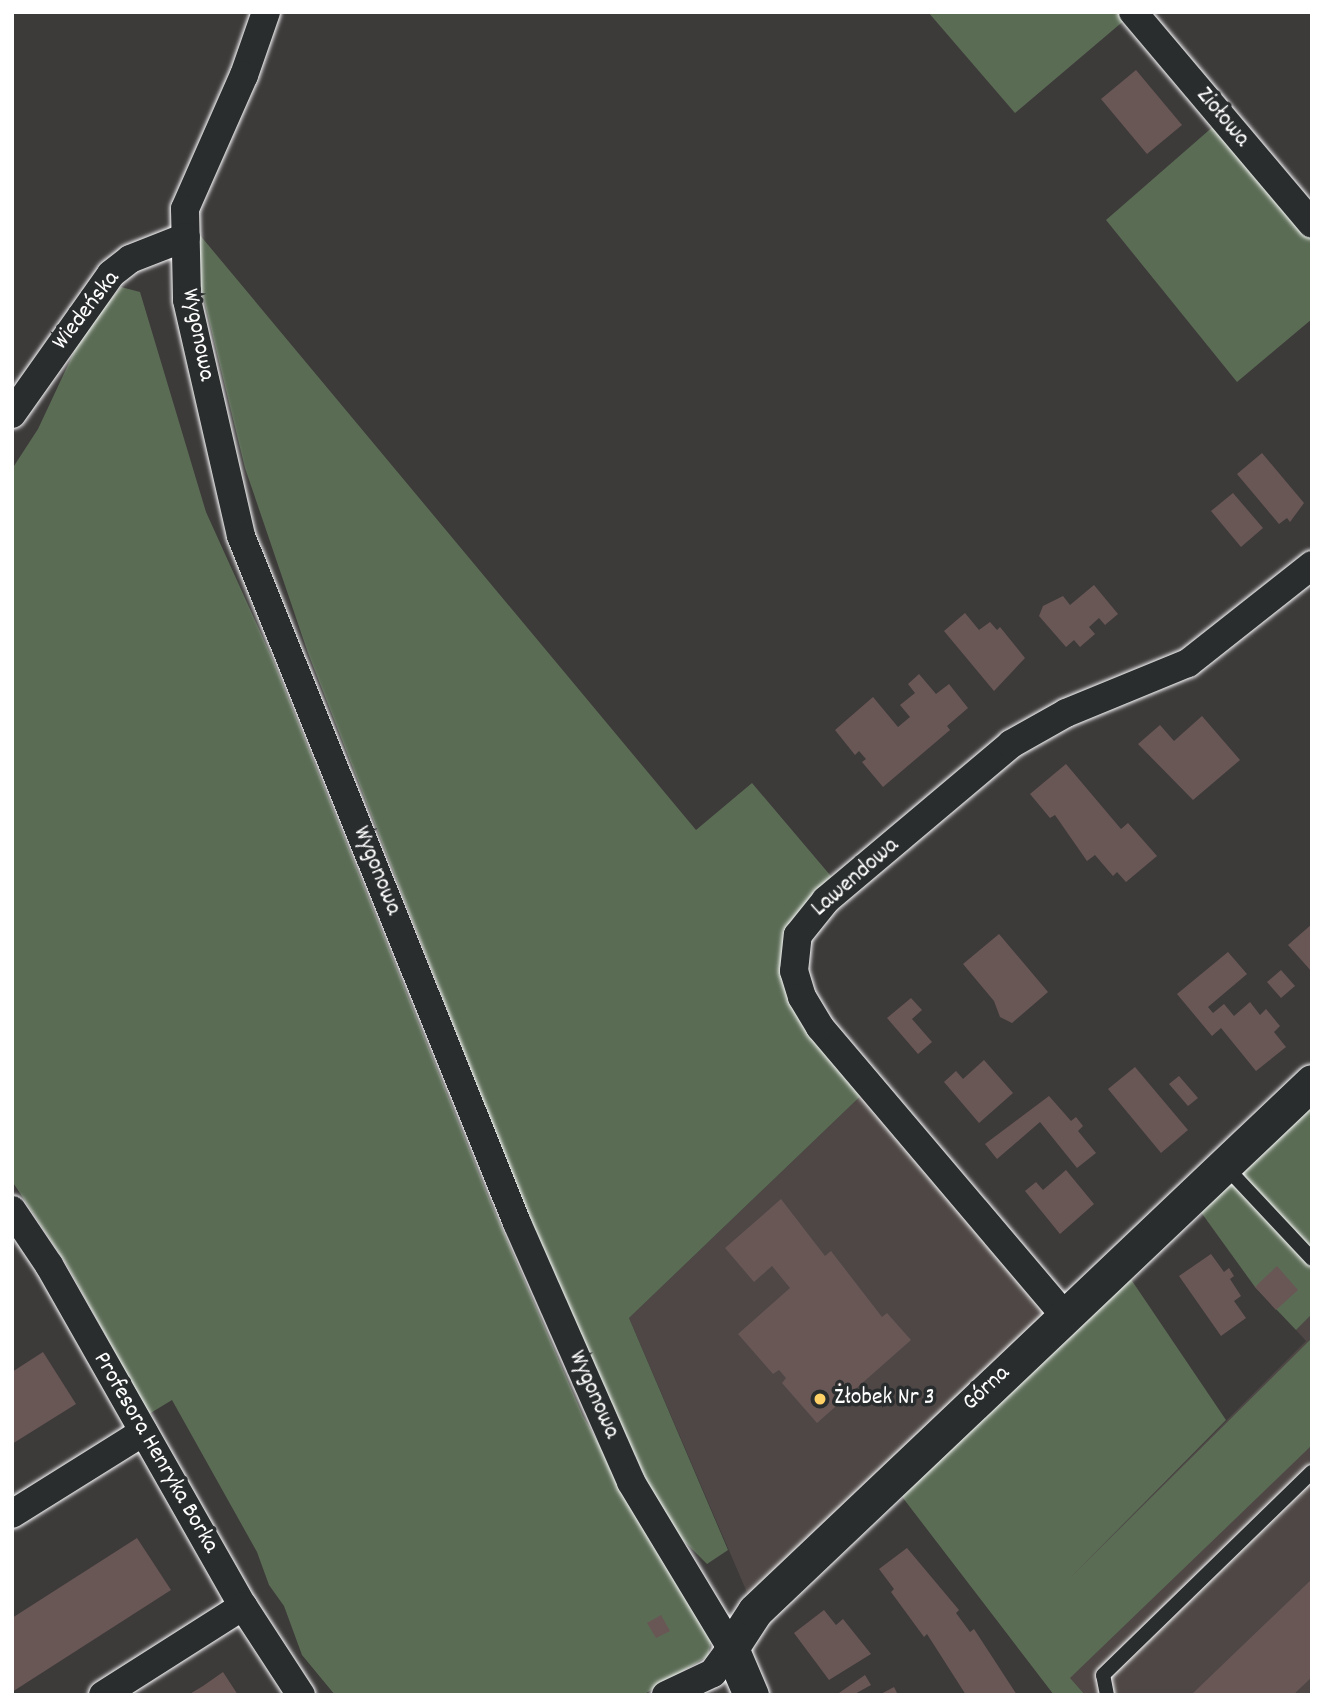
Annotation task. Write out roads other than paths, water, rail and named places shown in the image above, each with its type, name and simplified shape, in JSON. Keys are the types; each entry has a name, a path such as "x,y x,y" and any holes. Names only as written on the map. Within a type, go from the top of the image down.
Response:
{"street":[{"name":"Wygonowa","path":"266,12 244,75 185,209 187,300 241,536 517,1223 631,1482 731,1648 751,1695"},
{"name":"Ziołowa","path":"1133,12 1312,224"},
{"name":"Wiedeńska","path":"12,415 111,274 130,259 186,237"},
{"name":"Lawendowa","path":"1065,1316 820,1027 802,997 794,971 798,934 826,900 1011,744 1066,713 1188,663 1312,565"},
{"name":"Górna","path":"666,1695 713,1673 755,1611 1312,1082"},
{"name":"Profesora Henryka Borka","path":"12,1209 243,1606 301,1695"},
{"path":"12,1514 143,1432"},
{"path":"103,1695 243,1606"}],"lane":[{"path":"1224,1165 1312,1259"},
{"path":"1107,1695 1103,1675 1312,1472"}],"place":[{"name":"Żłobek Nr 3","path":"820,1399"}]}
